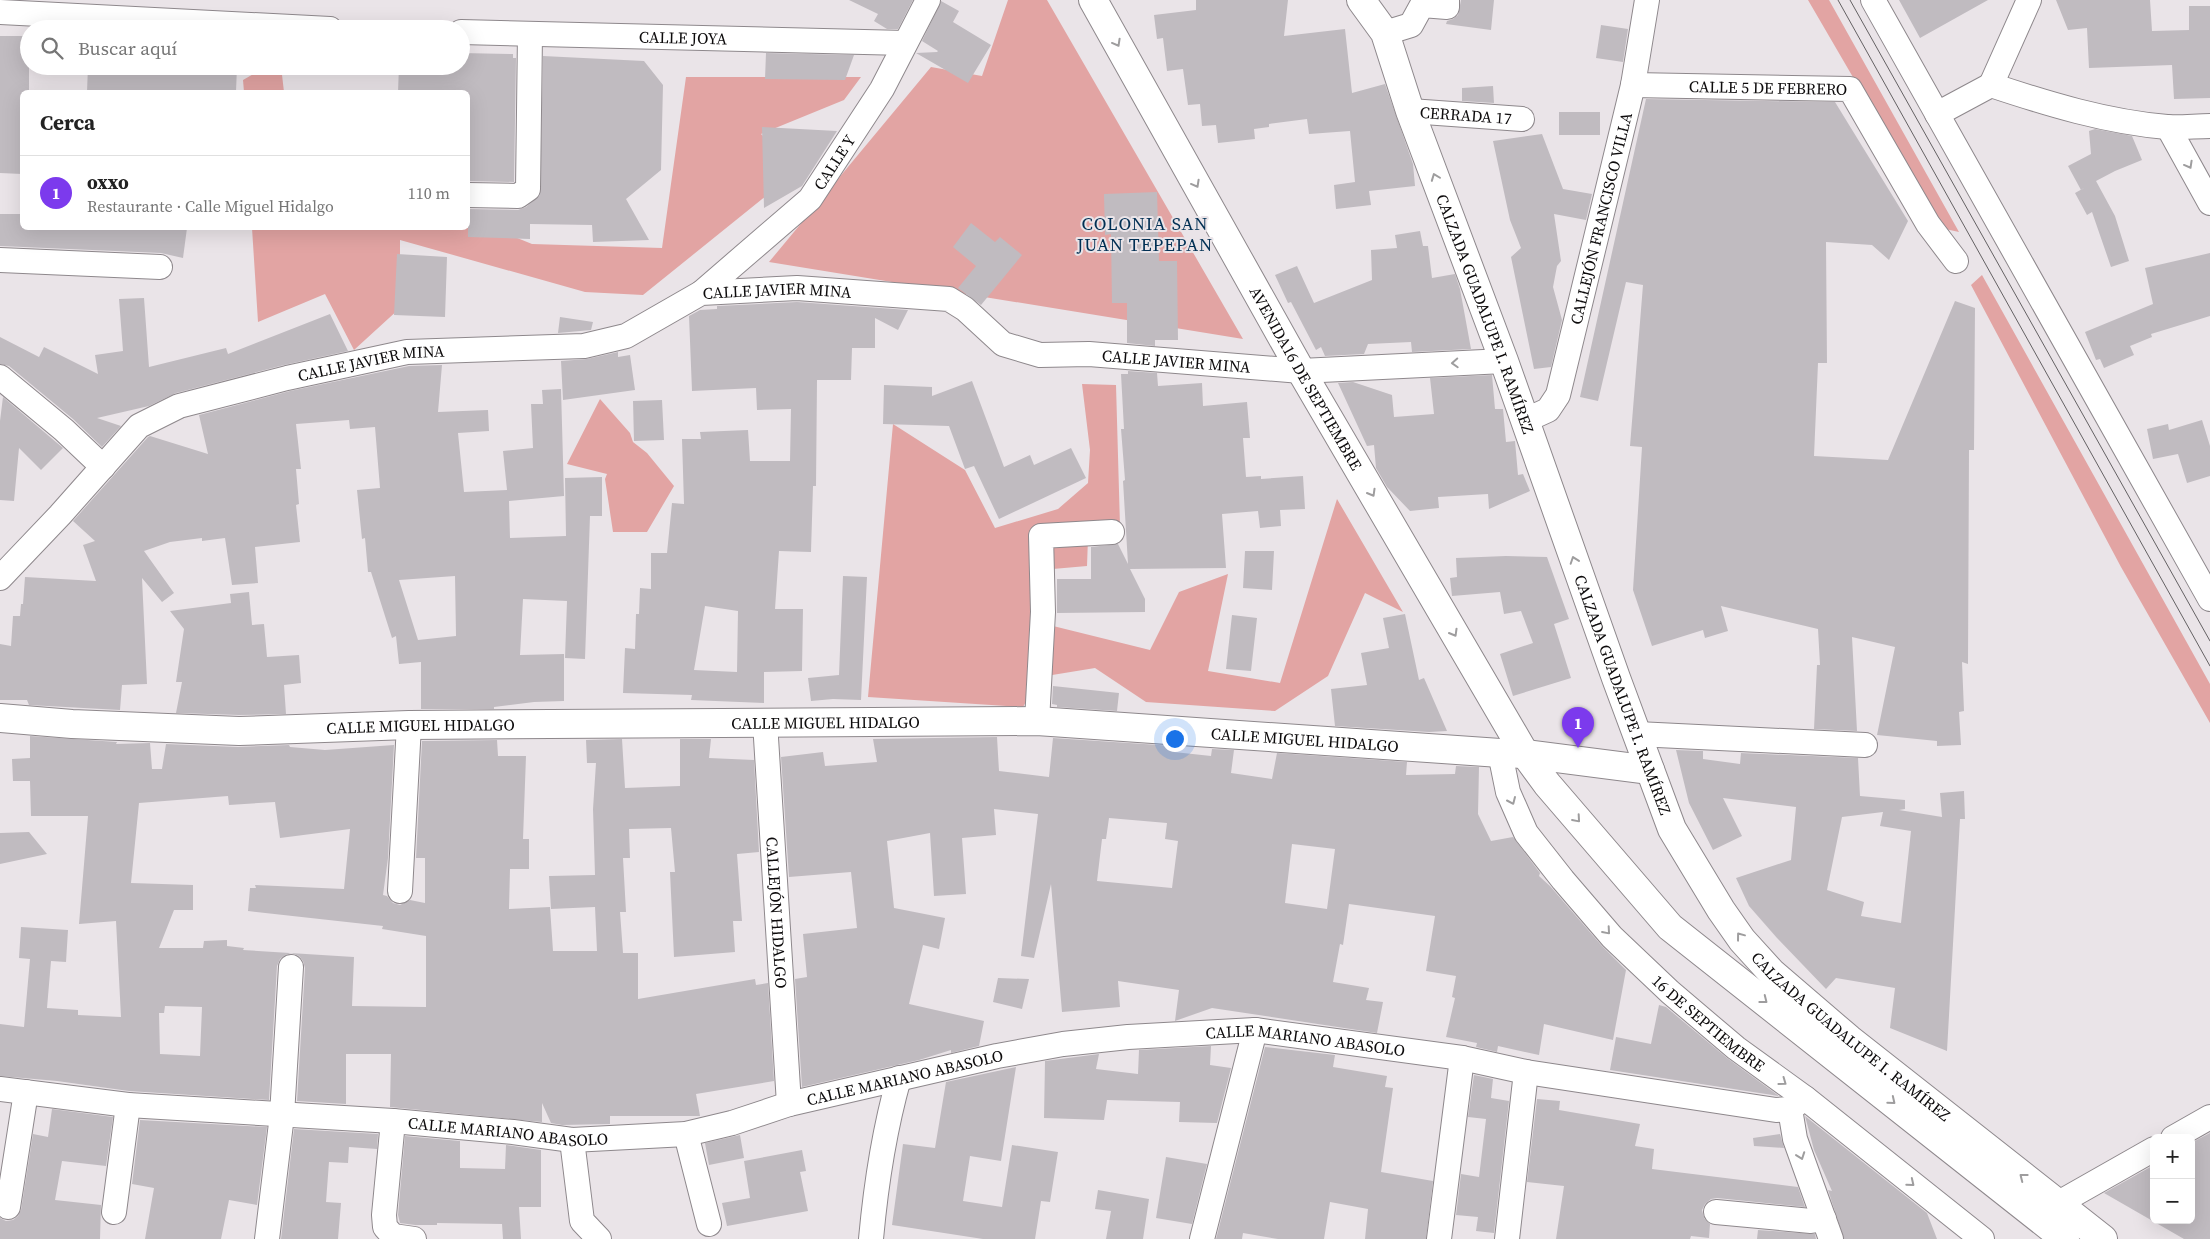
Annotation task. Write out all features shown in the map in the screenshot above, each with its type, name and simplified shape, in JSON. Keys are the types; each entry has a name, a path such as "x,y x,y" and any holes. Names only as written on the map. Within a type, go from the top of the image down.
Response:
{"main road":[{"name":"AVENIDA16 DE SEPTIEMBRE","path":"1093,0 1513,754"},
{"name":"CALZADA GUADALUPE I. RAMÍREZ","path":"1361,0 1385,33 1410,111 1526,420 1672,829 1721,910 1742,940 1772,974 1849,1039 2103,1239"},
{"name":"CALLE MIGUEL HIDALGO","path":"0,718 72,724 239,731 409,725 1037,721 1513,754 1650,770"},
{"name":"CALZADA GUADALUPE I. RAMÍREZ","path":"1513,754 1547,784 1670,927 2065,1239"}],"street":[{"name":"CALLE Y","path":"701,293 810,199 882,89 928,0"},
{"path":"1385,33 1411,25 1422,5 1447,6 1447,0"},
{"name":"CALLEJÓN FRANCISCO VILLA","path":"1526,420 1548,410 1558,395 1633,85 1646,0"},
{"path":"1873,0 2210,599"},
{"path":"1936,114 1991,85 2029,0"},
{"path":"0,12 155,20"},
{"name":"CALLE JOYA","path":"470,32 905,43"},
{"path":"470,195 518,196 528,189 530,34"},
{"name":"CALLE 5 DE FEBRERO","path":"1633,85 1850,89 1928,224 1956,261"},
{"path":"1991,85 2064,109 2168,127 2210,126"},
{"name":"CERRADA 17","path":"1410,111 1522,120"},
{"path":"2168,127 2210,203"},
{"path":"0,260 160,267"},
{"name":"CALLE JAVIER MINA","path":"0,578 35,543 139,426 179,406 288,378 407,352 584,346 626,336 701,293 797,288 949,299 965,309 1003,344 1040,355 1089,354 1301,371 1504,360"},
{"path":"0,377 64,430 103,467"},
{"path":"1037,721 1043,612 1041,536 1112,532"},
{"name":"CALLEJÓN HIDALGO","path":"765,722 789,1104"},
{"path":"400,891 409,725"},
{"path":"1637,734 1865,745"},
{"name":"16 DE SEPTIEMBRE","path":"1513,754 1508,792 1526,833 1612,937 1670,992 1798,1103 1982,1239"},
{"path":"267,1239 282,1116 291,967"},
{"path":"1202,1239 1255,1030"},
{"name":"CALLE MARIANO ABASOLO","path":"0,1089 128,1105 282,1116 393,1121 513,1132 572,1140 686,1134 732,1123 789,1104 899,1078 1063,1044 1128,1037 1255,1030 1462,1058 1526,1072 1776,1110 1798,1103"},
{"path":"1439,1239 1462,1058"},
{"path":"1507,1239 1526,1072"},
{"path":"871,1239 878,1170 888,1117 899,1078"},
{"path":"8,1207 26,1092"},
{"path":"1798,1103 1795,1139 1828,1229"},
{"path":"114,1212 128,1105"},
{"path":"2180,1134 2210,1117"},
{"path":"393,1121 384,1214 385,1227 393,1236 414,1239"},
{"path":"686,1134 709,1224"},
{"path":"572,1140 582,1221 599,1239"},
{"path":"2057,1204 2150,1151"},
{"path":"1716,1212 1811,1221 1828,1229"}],"shaded area":[{"path":"1008,0 1047,0 1243,339 769,262 931,67 982,76"},
{"path":"1808,0 1829,0 1959,232 1936,227 1882,127"},
{"path":"252,75 282,75 284,90 244,90 243,80"},
{"path":"686,77 861,77 844,100 761,134 797,171 643,295 585,292 400,240 400,308 354,350 325,294 258,322 252,230 470,230 470,219 532,244 662,248"},
{"path":"1982,275 2210,684 2210,723 2121,567 1971,285"},
{"path":"1082,384 1116,385 1120,526 1088,538 1087,566 1030,571 1045,624 1150,650 1179,592 1228,574 1208,671 1280,683 1337,499 1403,612 1365,593 1328,676 1275,711 1146,702 1095,668 1040,677 1023,707 868,697 893,424 965,470 995,528 1058,509 1088,483 1090,450"},
{"path":"600,399 630,433 633,442 647,453 674,486 647,532 613,532 605,479 607,474 567,464"}],"building":[{"path":"849,0 913,0 898,29 887,29 874,21 878,14"},
{"path":"1196,0 1288,0 1284,36 1345,29 1352,93 1385,84 1413,164 1415,186 1369,191 1371,205 1336,209 1334,185 1355,182 1350,131 1309,134 1307,119 1269,124 1269,127 1254,129 1255,139 1218,143 1216,125 1202,126 1200,104 1188,105 1183,69 1167,71 1163,38 1157,39 1154,15 1196,10"},
{"path":"1461,0 1494,0 1491,30 1446,24 1447,21 1458,15"},
{"path":"1899,0 1988,0 1920,38"},
{"path":"2056,0 2150,0 2152,31 2189,30 2189,6 2210,6 2210,98 2174,99 2172,65 2089,68 2087,28 2068,30"},
{"path":"941,1 959,11 953,22 991,45 968,83 916,53 938,51 922,41"},
{"path":"1601,25 1628,29 1623,62 1596,58"},
{"path":"0,36 20,36 20,75 29,75 29,90 20,90 20,174 0,173"},
{"path":"470,53 513,54 513,58 516,58 514,182 470,181 470,90 398,90 399,75 470,75"},
{"path":"766,53 854,55 845,80 765,79"},
{"path":"543,56 644,61 663,85 661,170 626,199 649,240 593,242 592,225 530,224 530,239 468,237 470,209 518,210 526,207 540,195"},
{"path":"88,75 237,75 236,90 87,90"},
{"path":"1493,86 1494,103 1462,101 1462,88"},
{"path":"1646,99 1835,102 1908,221 1889,260 1872,245 1826,242 1827,363 1818,363 1814,456 1888,460 1955,301 1975,308 1974,450 1969,450 1968,664 1962,662 1964,711 1959,712 1961,745 1937,746 1937,741 1877,735 1895,647 1852,637 1857,731 1814,729 1817,665 1820,665 1818,629 1721,606 1728,631 1705,638 1703,630 1652,646 1633,590 1642,447 1630,446 1643,285 1626,282 1598,401 1580,397"},
{"path":"1559,112 1600,112 1600,135 1559,135"},
{"path":"762,127 837,131 802,186 764,208"},
{"path":"2095,129 2132,136 2142,160 2096,181 2115,216 2129,261 2111,267 2092,212 2087,215 2075,193 2081,190 2068,166 2091,154 2089,131"},
{"path":"1542,134 1563,189 1592,194 1586,220 1554,214 1561,261 1557,266 1553,287 1562,320 1551,367 1534,369 1511,257 1521,248 1510,220 1493,141"},
{"path":"1157,192 1159,261 1177,261 1178,340 1155,340 1155,346 1127,343 1127,303 1112,303 1111,234 1105,235 1104,194"},
{"path":"0,214 20,214 20,230 187,230 183,258 161,253 0,246"},
{"path":"971,223 995,242 1000,237 1022,255 981,305 958,288 976,266 953,247"},
{"path":"1420,231 1423,246 1428,246 1432,278 1455,274 1460,289 1471,349 1412,352 1411,342 1368,344 1364,354 1325,356 1321,347 1316,350 1291,302 1288,303 1275,275 1297,266 1314,303 1372,280 1371,250 1397,248 1395,235"},
{"path":"2210,253 2210,316 2151,334 2152,337 2130,346 2134,355 2104,368 2100,359 2096,360 2085,332 2153,304 2145,268"},
{"path":"397,254 447,257 445,317 394,315"},
{"path":"144,298 149,367 226,348 228,354 330,314 348,351 284,365 176,393 149,406 97,418 121,426 102,447 73,419 9,366 0,364 0,337 39,357 44,347 98,374 95,355 123,351 119,299"},
{"path":"797,302 908,310 898,330 875,318 875,348 852,348 851,380 817,380 816,486 813,486 811,552 779,551 775,609 803,609 802,671 764,672 764,703 691,700 692,695 623,693 625,648 635,649 636,614 639,614 640,588 651,589 651,553 667,553 672,503 684,504 682,439 701,439 700,432 748,430 750,461 790,461 791,409 757,410 756,388 692,391 689,316 700,310 717,309 717,306","holes":["705,606 738,611 737,672 694,670"]},
{"path":"560,317 593,322 591,330 558,333"},
{"path":"618,352 618,357 630,355 635,390 563,400 561,361 587,359"},
{"path":"442,365 438,412 488,410 489,431 458,433 464,492 507,490 503,451 533,448 531,404 543,404 542,390 561,389 564,496 509,501 510,538 566,536 565,478 602,477 602,516 590,516 585,659 565,658 567,601 523,599 520,655 564,654 564,701 534,702 494,707 494,709 421,709 421,662 399,664 396,636 392,638 371,572 368,572 365,538 362,539 357,490 380,488 375,427 350,429 349,420 296,424 301,469 296,469 299,504 296,505 300,542 255,547 258,583 232,585 225,538 202,541 202,538 170,542 144,551 174,593 162,602 142,578 147,684 122,685 120,710 29,705 27,700 0,700 0,644 11,646 13,616 20,616 25,577 96,581 83,545 95,541 73,521 148,437 150,436 208,454 199,415 290,391 409,366","holes":["455,576 456,636 418,640 399,580"]},
{"path":"1128,371 1157,373 1158,386 1202,383 1203,406 1247,402 1250,438 1243,438 1246,477 1261,476 1261,479 1303,476 1305,509 1280,510 1281,526 1260,528 1258,511 1222,514 1226,568 1130,569 1145,599 1145,612 1057,613 1057,579 1091,579 1091,547 1118,544 1128,564 1121,429 1124,429 1121,374 1128,374"},
{"path":"1492,375 1495,409 1503,409 1506,442 1515,441 1518,475 1523,474 1530,491 1489,509 1488,494 1438,497 1439,508 1410,511 1387,487 1376,468 1374,445 1367,446 1338,383 1353,382 1392,395 1394,417 1434,414 1430,378"},
{"path":"972,381 1004,467 1030,455 1034,465 1071,448 1086,478 999,519 974,466 965,469 949,426 883,424 884,385 932,387 932,396"},
{"path":"3,397 63,448 41,470 19,448 14,501 0,500 0,421"},
{"path":"662,400 664,440 634,441 633,401"},
{"path":"2202,420 2210,446 2210,476 2187,483 2178,454 2153,459 2147,429 2168,424 2169,430"},
{"path":"1245,551 1274,551 1272,590 1243,588"},
{"path":"1547,557 1569,619 1554,624 1571,678 1513,696 1500,654 1533,643 1521,611 1504,614 1500,592 1452,596 1450,578 1457,577 1456,558"},
{"path":"843,576 867,577 861,700 833,699 811,701 808,678 839,675"},
{"path":"249,592 252,625 264,624 267,657 299,655 301,683 284,685 286,714 176,713 182,682 176,682 184,629 170,611 231,603 230,594"},
{"path":"1405,614 1419,680 1424,678 1447,731 1429,732 1335,726 1331,689 1367,685 1361,653 1389,648 1383,618"},
{"path":"1232,615 1257,618 1251,671 1226,669"},
{"path":"1053,686 1119,693 1117,711 1057,707 1057,705 1052,704"},
{"path":"30,736 117,742 116,744 150,743 152,769 162,769 166,744 238,747 289,745 290,747 325,750 394,745 388,858 383,895 387,896 393,903 400,905 410,900 425,903 425,858 416,858 422,741 497,740 498,756 526,756 523,839 529,839 529,869 510,869 509,909 550,907 553,951 597,951 595,907 551,909 549,876 595,875 593,809 596,763 587,763 586,740 622,739 625,788 680,786 680,739 711,739 709,758 754,760 759,852 737,854 742,921 733,921 735,952 674,957 670,872 675,872 671,828 629,829 630,858 623,858 626,912 620,912 623,953 638,953 638,999 755,979 756,985 768,983 774,1081 696,1094 700,1116 610,1116 610,1124 562,1125 551,1123 542,1103 542,1122 390,1107 391,1054 346,1054 346,1104 297,1101 305,968 299,956 291,953 280,959 277,966 269,1100 129,1091 57,1081 0,1076 0,1024 24,1027 30,959 19,958 21,927 68,930 66,962 51,961 47,1008 78,1010 78,1015 121,1017 116,921 79,924 88,816 31,816 30,781 13,781 12,759 30,758","holes":["228,796 229,805 275,802 280,838 350,829 344,889 255,885 256,888 250,888 248,911 383,926 382,929 426,936 426,1007 352,1006 354,957 243,950 244,948 227,946 227,940 204,941 203,948 159,948 174,910 193,910 193,885 131,883 139,803","165,1006 202,1007 200,1056 160,1054 159,1013 164,1013"]},
{"path":"997,737 999,771 1049,777 1053,738 1174,746 1174,752 1211,756 1212,749 1234,750 1231,773 1272,779 1277,753 1407,762 1406,775 1455,774 1456,766 1479,767 1478,814 1491,841 1513,837 1540,873 1539,876 1626,970 1613,1040 1544,1024 1539,1055 1498,1046 1497,1052 1476,1047 1477,1043 1446,1037 1455,998 1452,997 1456,976 1426,971 1435,916 1349,904 1343,945 1340,944 1333,982 1369,988 1366,1000 1383,1002 1377,1033 1212,1008 1175,1021 1179,990 1118,981 1120,1007 1062,1012 1051,884 1034,958 1021,956 1038,814 994,809 996,835 962,838 966,894 934,896 930,833 887,841 894,908 945,918 939,949 923,945 909,1004 984,1021 979,1046 951,1053 951,1050 919,1060 802,1087 795,979 807,977 803,934 857,928 851,872 789,877 781,757 823,752 825,766 877,762 873,739","holes":["1109,818 1167,823 1165,839 1178,841 1172,888 1097,881 1102,839 1106,839","1292,844 1335,849 1327,909 1285,903"]},
{"path":"1676,750 1703,751 1703,759 1740,764 1741,753 1858,758 1860,796 1905,800 1905,809 1899,810 1942,817 1940,793 1964,791 1965,819 1960,819 1947,1051 1890,1028 1895,988 1836,978 1826,989 1749,906 1736,878 1791,860 1796,807 1723,798 1742,836 1713,850 1689,803","holes":["1883,812 1880,826 1911,831 1901,923 1861,916 1864,902 1827,890 1842,817"]},
{"path":"29,832 47,854 0,864 0,833"},
{"path":"998,978 1029,979 1022,1009 993,1002"},
{"path":"1659,1005 1666,1007 1727,1058 1779,1096 1610,1070 1616,1037 1651,1044"},
{"path":"1211,1046 1210,1065 1231,1068 1217,1123 1179,1122 1180,1102 1107,1100 1104,1120 1044,1118 1045,1061 1099,1054 1096,1069 1138,1074 1139,1050"},
{"path":"1265,1047 1335,1055 1333,1067 1387,1076 1385,1087 1393,1088 1381,1172 1433,1181 1426,1239 1365,1239 1368,1209 1330,1202 1324,1239 1278,1239 1243,1233 1242,1239 1216,1239"},
{"path":"1016,1067 1001,1161 970,1156 963,1201 1002,1207 1012,1145 1058,1152 1050,1202 1041,1201 1035,1239 983,1239 892,1225 903,1144 935,1148 946,1082"},
{"path":"1474,1075 1493,1079 1491,1098 1509,1101 1494,1233 1476,1231 1478,1217 1456,1215 1461,1174 1479,1177 1486,1119 1468,1117"},
{"path":"1537,1099 1560,1101 1559,1110 1640,1124 1635,1146 1654,1149 1652,1169 1798,1187 1805,1207 1717,1198 1711,1199 1702,1210 1704,1218 1710,1224 1709,1238 1691,1236 1690,1239 1556,1239 1564,1186 1527,1182"},
{"path":"52,1109 113,1117 106,1166 62,1161 55,1200 101,1205 100,1239 0,1239 0,1218 6,1221 13,1220 21,1210 33,1134 48,1137"},
{"path":"1805,1116 1927,1213 1937,1239 1844,1239 1828,1190 1832,1191 1814,1150"},
{"path":"140,1120 267,1127 257,1205 229,1200 221,1239 145,1239 154,1188 132,1184"},
{"path":"294,1129 378,1134 377,1149 349,1147 348,1163 329,1162 326,1202 341,1203 338,1239 281,1239"},
{"path":"2210,1133 2210,1239 2184,1239 2158,1224 2195,1224 2195,1141"},
{"path":"1780,1134 1784,1148 1754,1146 1753,1138"},
{"path":"740,1135 744,1158 709,1165 705,1143"},
{"path":"405,1136 460,1141 460,1168 505,1169 506,1145 541,1150 541,1207 519,1207 521,1239 503,1239 502,1224 437,1223 437,1225 415,1225 400,1223 398,1215"},
{"path":"802,1150 806,1171 800,1172 808,1211 727,1226 722,1203 750,1198 744,1161"},
{"path":"1166,1157 1207,1164 1192,1224 1156,1218"},
{"path":"2150,1167 2150,1219 2104,1193"},
{"path":"1098,1190 1149,1199 1143,1239 1106,1239 1111,1211 1095,1209"},
{"path":"1758,1230 1815,1234 1816,1239 1757,1239"}],"tram line":[{"path":"1838,0 2210,666"},
{"path":"1850,0 2210,641"}],"place":[{"name":"oxxo","path":"1578,748"}],"district":[{"name":"COLONIA SAN JUAN TEPEPAN","path":"1145,234"}]}
